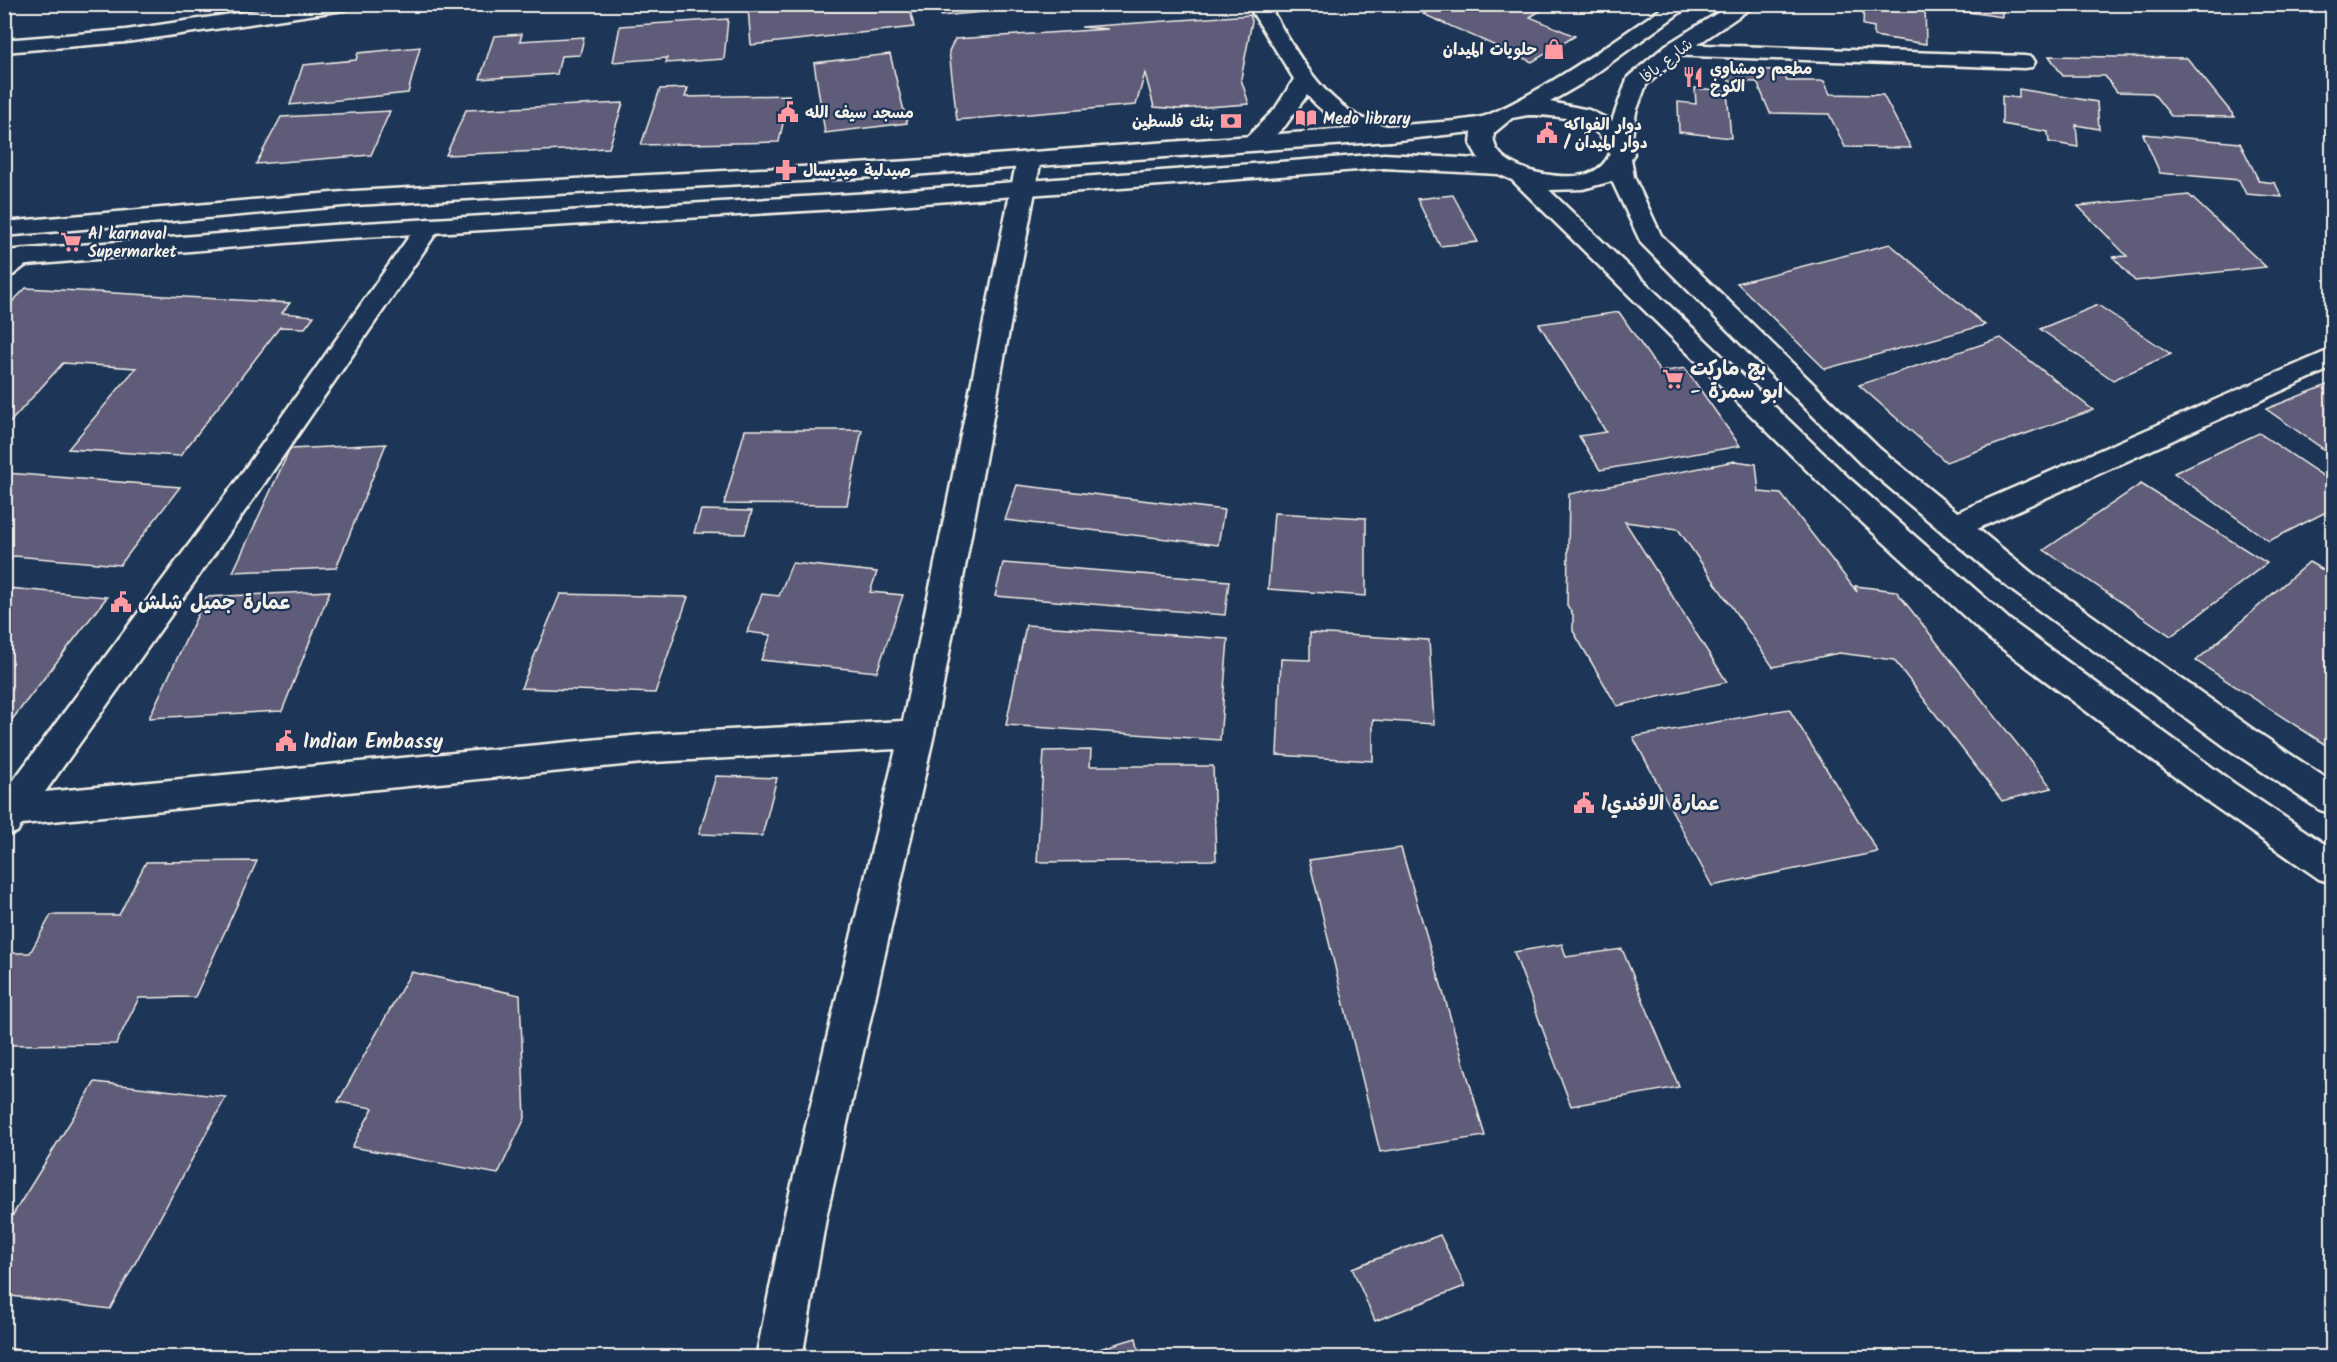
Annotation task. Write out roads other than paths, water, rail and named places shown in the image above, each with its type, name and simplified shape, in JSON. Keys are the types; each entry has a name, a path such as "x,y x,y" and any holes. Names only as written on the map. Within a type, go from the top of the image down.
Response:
{"main road":[{"path":"4,46 126,36 344,4"},
{"path":"1257,4 1305,79 1326,103 1349,120 1390,134"},
{"name":"شارع يافا","path":"1523,108 1573,80 1682,4"},
{"name":"شارع يافا","path":"1620,151 1625,112 1636,82 1674,50 1747,4"},
{"path":"1674,50 2024,62"},
{"path":"1254,143 1290,108 1305,79"},
{"path":"2332,800 2239,738 2031,587 1870,456 1650,238 1622,177 1620,151 1604,124 1587,115 1544,107 1523,108 1504,113 1491,121 1482,131 1481,143 1488,156 1512,173 1840,486 1999,629 2223,794 2332,868"},
{"path":"11,262 1026,174 1254,143 1456,128 1491,121"},
{"path":"4,229 354,198 1384,161 1421,160 1512,173 1547,183 1583,182 1611,171 1620,151"},
{"path":"779,1358 805,1218 917,734 1026,174"},
{"path":"7,814 247,487 429,226"},
{"path":"1955,526 2332,358"},
{"path":"7,814 653,748 917,734"}],"place":[{"name":"حلويات الميدان","path":"1554,49"},
{"name":"مطعم ومشاوي الكوخ","path":"1693,77"},
{"name":"مسجد سيف الله","path":"788,112"},
{"name":"Medo library","path":"1306,118"},
{"name":"بنك فلسطين","path":"1231,121"},
{"name":"دوار الفواكه / دوار الميدان","path":"1547,133"},
{"name":"صيدلية ميديسال","path":"786,170"},
{"name":"Al karnaval Supermarket","path":"71,242"},
{"name":"بج ماركت - ابو سمرة","path":"1673,379"},
{"name":"عمارة جميل شلش","path":"121,602"},
{"name":"Indian Embassy","path":"286,741"},
{"name":"عمارة الافندي1","path":"1584,803"}]}
